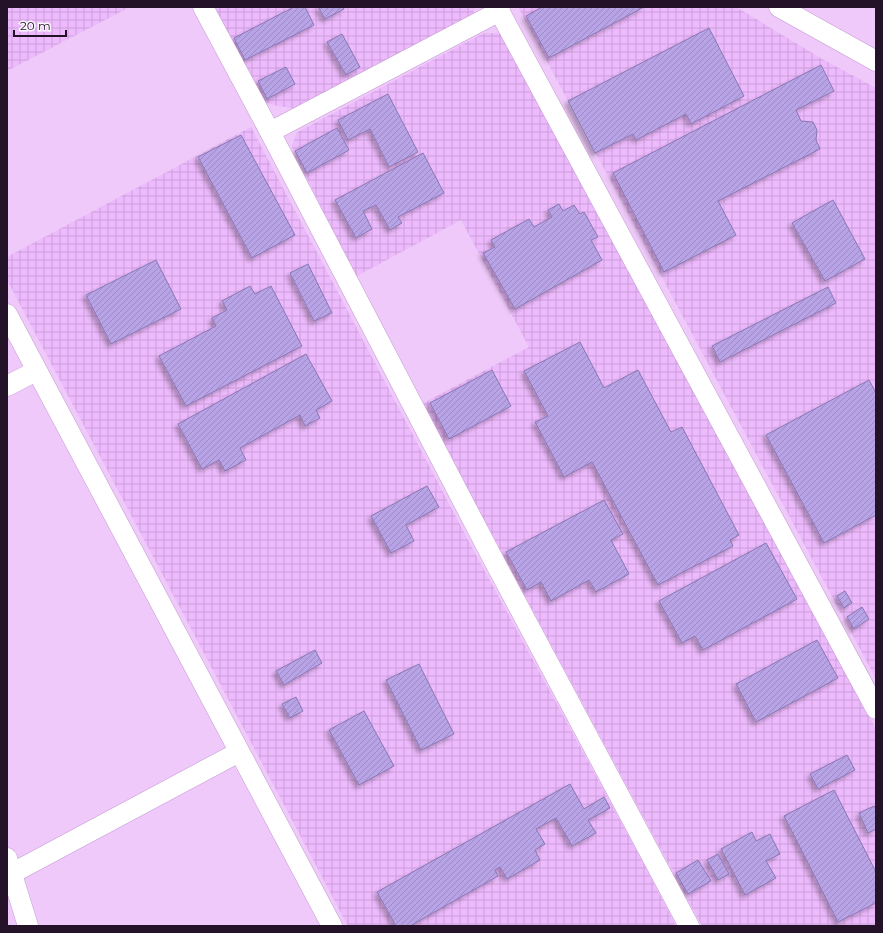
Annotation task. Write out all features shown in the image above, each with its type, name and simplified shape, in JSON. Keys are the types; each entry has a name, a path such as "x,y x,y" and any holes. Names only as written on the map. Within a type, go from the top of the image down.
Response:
{"street":[{"path":"203,7 492,557 689,926"},
{"path":"779,7 876,61"},
{"path":"270,132 499,9 876,709"},
{"path":"7,314 238,752 332,926"},
{"path":"7,386 36,370"},
{"path":"28,926 9,869 238,752"}],"shaded area":[{"path":"7,7 130,7 7,71"},
{"path":"213,7 475,7 473,14 294,108 277,106 262,101"},
{"path":"518,7 736,7 824,60 876,88 876,679"},
{"path":"484,33 500,33 876,729 876,926 702,926 422,404 529,347 461,220 355,277 292,147 296,133"},
{"path":"251,127 477,557 676,926 348,926 7,280 7,257"}],"building":[{"path":"294,7 305,7 314,25 245,60 234,38"},
{"path":"318,7 343,7 344,9 325,19"},
{"path":"542,7 644,7 549,58 526,16"},
{"path":"709,28 744,96 691,124 686,114 636,140 633,134 595,153 568,101"},
{"path":"342,34 360,67 346,75 327,42"},
{"path":"821,65 834,91 796,110 801,121 813,122 817,130 816,140 820,149 718,201 736,235 664,272 613,173"},
{"path":"286,67 295,84 267,99 258,81"},
{"path":"388,94 418,152 389,167 370,129 348,140 338,120"},
{"path":"337,128 349,150 307,173 295,151"},
{"path":"241,135 295,235 252,258 198,157"},
{"path":"423,153 444,193 398,217 402,223 390,230 376,205 363,211 372,229 356,238 335,200"},
{"path":"833,200 865,259 825,281 792,223"},
{"path":"559,204 563,211 574,205 580,214 584,212 598,237 591,240 602,260 515,309 483,253 495,247 491,240 529,219 534,227 552,217 548,210"},
{"path":"156,260 181,309 111,344 86,295"},
{"path":"308,264 332,313 314,321 290,273"},
{"path":"250,286 255,294 271,286 302,346 186,406 159,356 216,326 212,318 227,310 222,301"},
{"path":"828,287 836,303 720,362 712,346"},
{"path":"580,342 604,388 638,370 671,432 682,427 739,535 730,540 733,546 658,585 592,462 564,477 535,422 548,416 524,371"},
{"path":"306,354 332,401 316,410 320,418 305,426 300,415 240,448 246,460 225,471 219,460 202,469 178,424"},
{"path":"492,370 511,406 449,439 430,403"},
{"path":"869,380 876,393 876,515 824,543 766,435"},
{"path":"427,486 439,507 406,525 414,541 391,553 371,516"},
{"path":"604,500 623,534 611,540 629,574 596,592 589,580 551,601 541,582 527,590 506,552"},
{"path":"766,543 797,599 703,650 695,636 682,643 659,601"},
{"path":"845,591 852,603 844,608 837,596"},
{"path":"862,607 869,619 854,629 847,617"},
{"path":"817,640 838,678 756,722 736,684"},
{"path":"315,650 322,663 284,685 276,671"},
{"path":"419,664 454,734 421,750 386,680"},
{"path":"296,697 303,711 290,718 282,704"},
{"path":"364,711 394,766 359,785 329,730"},
{"path":"847,755 855,770 818,789 810,774"},
{"path":"570,784 584,809 604,797 610,808 588,820 596,833 572,846 556,818 536,829 545,844 535,850 540,860 507,879 500,867 495,870 498,876 410,926 396,926 377,892"},
{"path":"834,790 876,872 876,903 838,922 784,816"},
{"path":"874,806 876,810 876,829 868,833 859,813"},
{"path":"752,832 756,841 770,834 780,854 766,861 776,878 745,895 721,849"},
{"path":"718,854 729,874 718,880 707,860"},
{"path":"698,860 711,881 688,894 676,873"}]}
